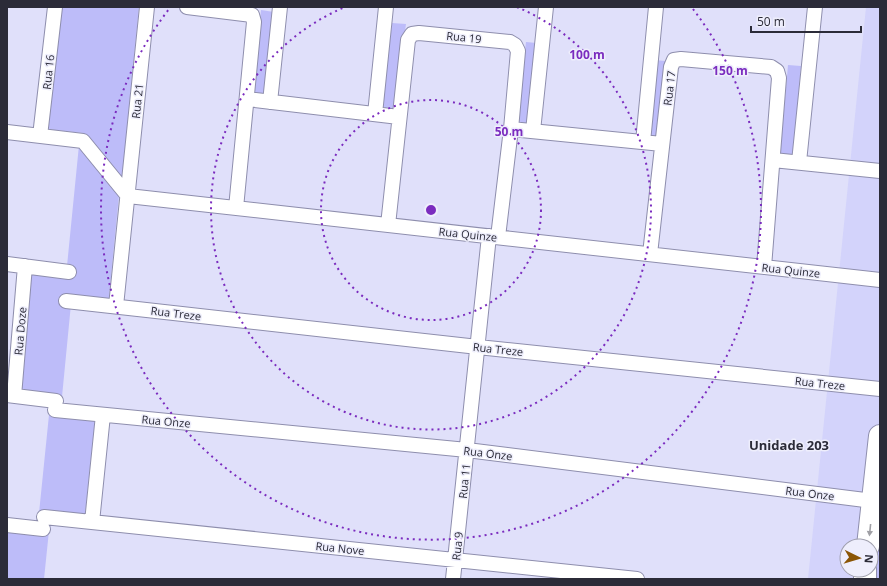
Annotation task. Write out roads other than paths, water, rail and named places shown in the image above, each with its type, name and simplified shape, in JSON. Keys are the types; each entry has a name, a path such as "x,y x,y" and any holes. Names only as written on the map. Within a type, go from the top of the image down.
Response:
{"main road":[{"path":"869,538 880,436"}],"street":[{"name":"Rua 16","path":"40,136 55,7"},
{"name":"Rua 21","path":"128,196 147,7"},
{"path":"187,7 252,15 254,22 236,208"},
{"path":"270,102 280,7"},
{"path":"375,114 386,7"},
{"path":"533,131 546,7"},
{"name":"Rua 17","path":"643,142 656,7"},
{"path":"799,162 814,13"},
{"name":"Rua 19","path":"388,225 408,40 412,34 419,33 510,42 515,45 518,51 511,129 484,291 478,347"},
{"name":"Rua 17","path":"650,254 671,67 674,60 681,58 771,67 777,71 779,78 764,267"},
{"path":"247,99 399,117"},
{"path":"511,129 662,144"},
{"path":"7,132 83,141 128,196 116,306"},
{"path":"773,160 880,171"},
{"name":"Rua Quinze","path":"128,196 880,280"},
{"path":"7,264 69,272"},
{"name":"Rua Doze","path":"25,266 10,396 56,405"},
{"name":"Rua Treze","path":"66,301 478,347 880,389"},
{"name":"Rua 11","path":"460,512 478,347"},
{"name":"Rua Onze","path":"56,405 103,415 467,450 873,501"},
{"path":"92,522 103,415"},
{"name":"Rua 9","path":"453,579 460,512"},
{"name":"Rua Nove","path":"7,526 43,523 92,522 637,579"}],"district":[{"name":"Unidade 203","path":"789,445"}]}
